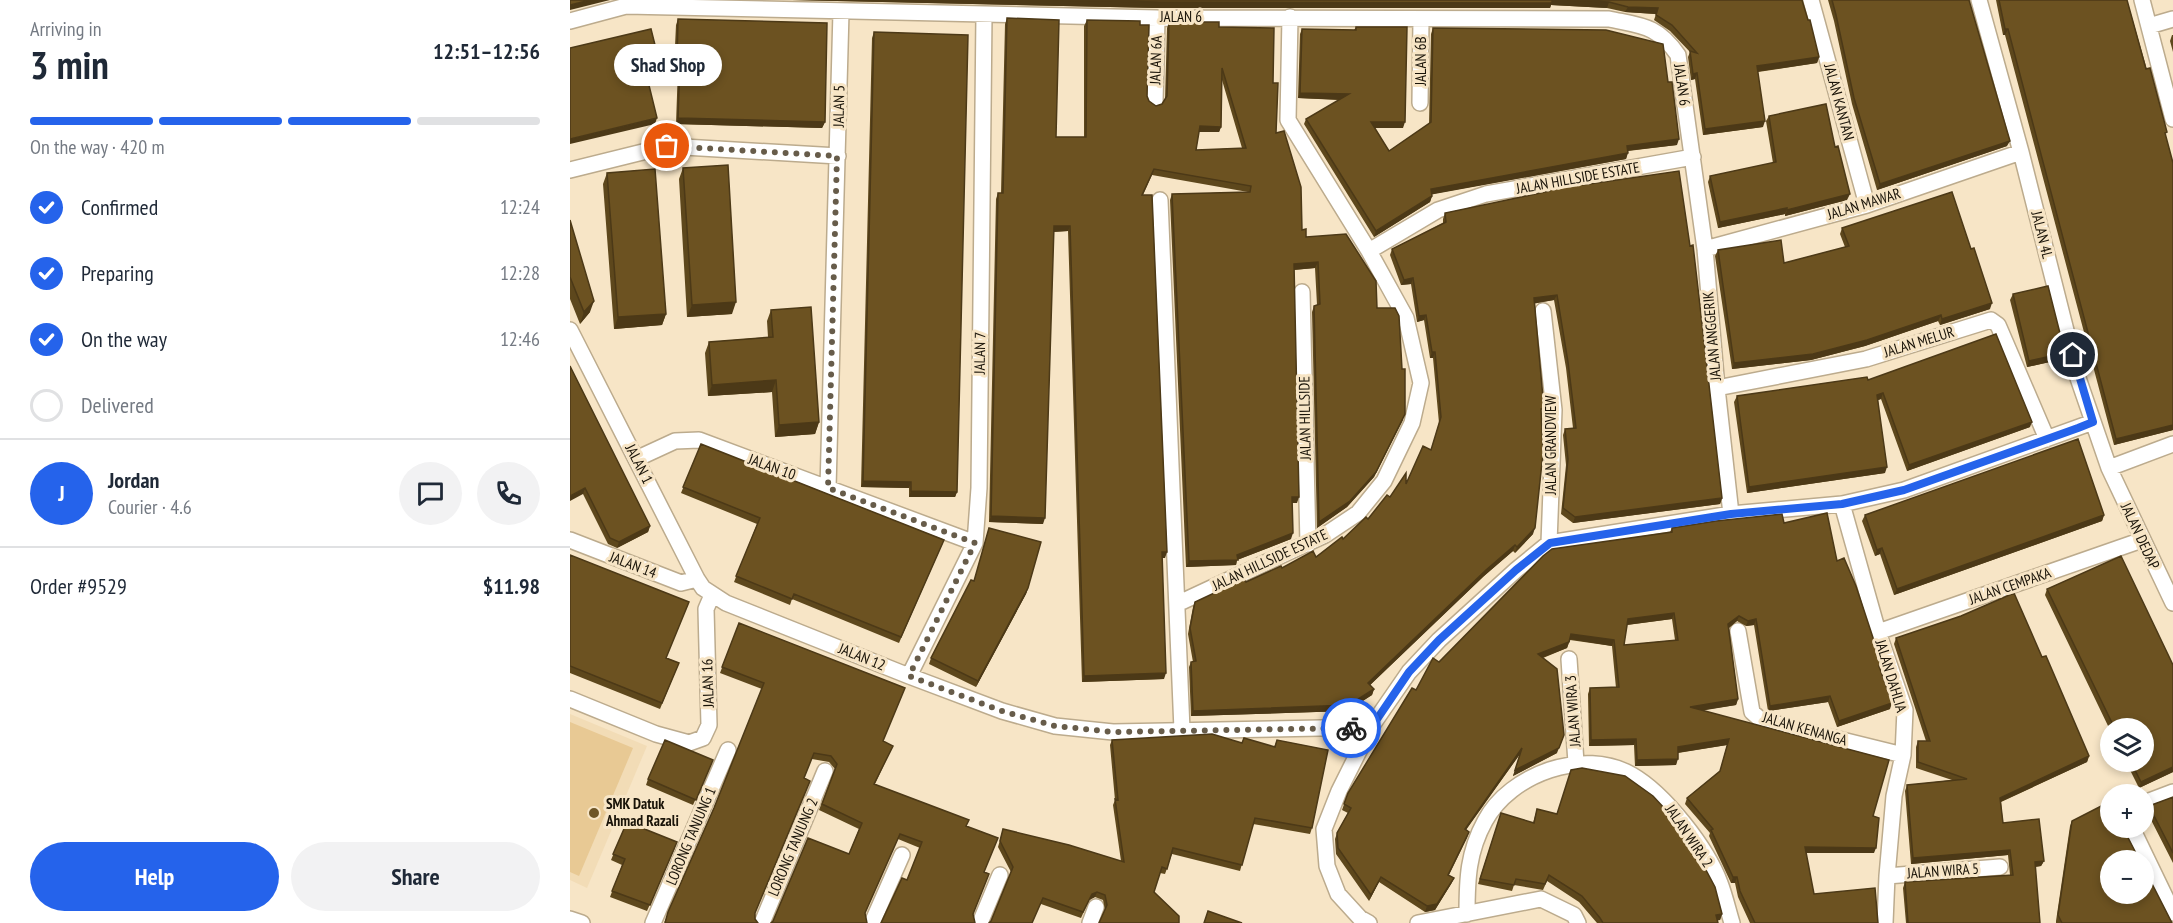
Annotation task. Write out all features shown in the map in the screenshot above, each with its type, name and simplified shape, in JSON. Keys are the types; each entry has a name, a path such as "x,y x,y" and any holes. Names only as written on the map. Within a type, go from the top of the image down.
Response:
{"street":[{"name":"JALAN KANTAN","path":"1811,0 1867,205"},
{"name":"JALAN 4L","path":"1979,0 2022,152 2079,378 2109,468"},
{"path":"2142,0 2173,119"},
{"name":"JALAN 6","path":"570,21 625,3 841,12 1157,18 1609,19 1645,26 1665,36 1678,55 1693,157"},
{"name":"JALAN 5","path":"828,488 841,12"},
{"name":"JALAN 7","path":"909,676 975,543 979,488 984,14"},
{"name":"JALAN HILLSIDE ESTATE","path":"1177,604 1308,544 1358,513 1384,481 1412,423 1421,383 1406,318 1369,251 1288,120 1290,17"},
{"name":"JALAN 6A","path":"1155,102 1157,18"},
{"name":"JALAN 6B","path":"1420,103 1421,19"},
{"path":"2149,26 2173,19"},
{"path":"570,170 667,146 837,156"},
{"name":"JALAN MAWAR","path":"1705,249 1867,205 2022,152"},
{"name":"JALAN HILLSIDE ESTATE","path":"1369,251 1438,210 1486,194 1693,157"},
{"name":"JALAN ANGGERIK","path":"1693,157 1705,249 1731,514"},
{"path":"1160,200 1182,730"},
{"name":"JALAN HILLSIDE","path":"1302,292 1308,544"},
{"name":"JALAN GRANDVIEW","path":"1543,311 1554,410 1550,543"},
{"name":"JALAN MELUR","path":"1717,388 1866,359 1991,320 1998,325 2047,438"},
{"name":"JALAN 1","path":"570,330 697,579 712,595"},
{"path":"1369,923 1360,918 1338,894 1328,866 1324,829 1371,728 1409,672 1439,640 1516,570 1550,543 1731,514 1842,504 1904,490 2093,422"},
{"name":"JALAN 10","path":"636,459 675,441 699,440 975,543"},
{"path":"2109,468 2173,444"},
{"name":"JALAN DEDAP","path":"2109,468 2173,603"},
{"name":"JALAN DAHLIA","path":"1842,504 1878,632 1905,710 1903,755 1894,796 1885,923"},
{"name":"JALAN 14","path":"570,540 681,584 697,579"},
{"name":"JALAN CEMPAKA","path":"1878,632 2142,540"},
{"name":"JALAN 12","path":"712,595 726,603 909,676 1002,711 1055,726 1113,732 1371,728"},
{"name":"JALAN 16","path":"570,699 656,734 689,743 703,738 709,725 706,609 712,595"},
{"name":"JALAN KENANGA","path":"1738,631 1752,712 1761,720 1903,755"},
{"name":"JALAN WIRA 3","path":"1569,659 1576,763"},
{"name":"LORONG TANJUNG 1","path":"653,923 728,750"},
{"name":"JALAN WIRA 2","path":"1467,914 1467,873 1485,820 1506,794 1539,774 1576,763 1602,765 1631,774 1665,800 1696,840 1720,881 1732,923"},
{"name":"LORONG TANJUNG 2","path":"762,923 825,771"},
{"path":"2154,799 2173,792"},
{"path":"2137,838 2173,913"},
{"path":"872,923 902,855"},
{"name":"JALAN WIRA 5","path":"1887,876 2000,867"},
{"path":"980,923 1000,875"},
{"path":"1418,923 1541,899 1574,915 1578,923"},
{"path":"1090,923 1096,907"},
{"path":"570,919 582,923"}],"shaded area":[{"name":"SMK Datuk Ahmad Razali","path":"570,714 647,746 587,888 570,880"},
{"name":"SMK Datuk Ahmad Razali","path":"570,722 633,748 579,876 570,872"}],"building":[{"path":"570,0 590,0 570,5"},
{"path":"1053,0 1552,0 1552,3 1159,2"},
{"path":"1567,0 1802,0 1808,20 1810,20 1819,57 1757,66 1765,121 1705,129 1697,73 1693,74 1690,51 1697,53 1672,25 1656,15 1658,8"},
{"path":"1832,0 1969,0 2010,141 1880,184 1854,98"},
{"path":"1999,0 2127,0 2146,69 2150,68 2173,163 2173,425 2116,439"},
{"path":"1007,18 1059,20 1056,137 1086,137 1087,20 1140,21 1140,25 1149,25 1147,96 1149,101 1156,106 1162,104 1167,96 1169,22 1219,22 1219,27 1274,28 1273,83 1278,83 1276,133 1284,131 1301,187 1302,230 1306,229 1306,237 1346,234 1376,281 1377,308 1395,308 1399,316 1402,369 1405,369 1405,414 1376,472 1350,501 1319,522 1314,306 1320,304 1318,262 1294,264 1299,497 1292,497 1293,533 1237,555 1238,560 1189,561 1172,194 1250,192 1251,186 1154,169 1142,195 1152,195 1167,552 1162,552 1166,673 1084,676 1070,226 1054,226 1045,518 991,516 998,193 1003,193","holes":["1222,68 1246,148 1196,150 1200,126 1221,127"]},
{"path":"678,19 827,23 825,122 678,118 680,61 677,61"},
{"path":"1356,27 1407,27 1405,122 1371,122 1389,151 1431,122 1433,28 1606,30 1663,44 1668,82 1672,82 1679,139 1627,146 1628,153 1431,189 1432,196 1376,231 1306,119 1349,94 1300,93 1302,29 1356,30"},
{"path":"651,29 660,65 645,69 657,118 570,139 570,48"},
{"path":"874,32 968,35 957,492 911,491 911,482 863,481"},
{"path":"1826,104 1835,147 1838,146 1850,194 1787,210 1787,208 1720,222 1710,176 1776,162 1769,116"},
{"path":"728,165 736,302 692,305 683,168"},
{"path":"655,169 666,314 618,317 607,173"},
{"path":"1679,171 1690,246 1693,245 1722,498 1575,517 1563,508 1568,459 1565,429 1576,428 1568,362 1557,295 1534,298 1544,409 1541,409 1543,453 1535,528 1517,547 1515,545 1486,570 1368,683 1374,689 1349,705 1193,711 1191,662 1196,661 1190,628 1195,602 1244,579 1246,582 1281,566 1282,568 1313,551 1316,557 1342,537 1343,539 1366,517 1368,519 1387,495 1390,497 1406,473 1406,484 1423,446 1431,450 1441,417 1435,352 1432,352 1426,315 1419,316 1413,278 1404,280 1392,249 1446,222 1445,213 1550,191 1550,187 1583,181 1583,185"},
{"path":"1952,192 1992,303 1942,319 1941,315 1867,340 1813,354 1734,363 1718,250 1781,240 1784,263 1849,246 1842,228"},
{"path":"570,220 594,301 584,312 570,277"},
{"path":"2048,286 2065,353 2029,361 2013,294"},
{"path":"811,307 819,422 779,425 776,380 712,385 709,342 773,337 771,310"},
{"path":"1996,334 2032,422 1909,465 1883,393 1877,395 1887,467 1749,487 1737,396 1867,377 1868,380"},
{"path":"570,366 650,526 619,542 610,538 585,488 570,496"},
{"path":"2078,439 2104,515 1897,589 1882,548 1877,550 1865,515"},
{"path":"701,444 944,540 901,637 794,594 792,599 736,576 760,518 683,487"},
{"path":"1827,513 1837,561 1844,558 1856,586 1892,703 1839,721 1830,696 1770,706 1756,619 1748,621 1739,616 1728,624 1738,699 1690,707 1889,760 1873,816 1879,818 1876,848 1805,847 1814,894 1875,888 1878,923 1755,923 1740,891 1737,877 1733,877 1711,830 1713,829 1687,798 1720,771 1729,739 1678,747 1678,759 1637,760 1636,739 1591,740 1590,688 1619,687 1614,640 1571,634 1569,642 1538,654 1557,669 1564,735 1559,748 1515,770 1522,748 1465,829 1469,832 1448,875 1454,878 1437,904 1427,906 1381,877 1371,895 1338,848 1337,833 1351,808 1344,804 1348,793 1412,688 1416,690 1433,658 1439,662 1543,556 1552,549 1672,532 1672,528 1716,521 1782,514 1784,523","holes":["1674,613 1678,640 1624,645 1628,619"]},
{"path":"989,528 1041,542 1028,588 978,681 931,658 971,580 974,581"},
{"path":"570,555 689,602 666,658 679,663 662,703 570,666"},
{"path":"2121,556 2173,665 2173,767 2141,782 2136,772 2154,772 2154,718 2110,718 2047,589"},
{"path":"2014,593 2042,657 2046,656 2089,756 2000,798 2003,823 2039,819 2044,861 2035,862 2040,923 1908,923 1905,882 2013,875 2010,850 1913,858 1907,785 1967,779 1918,762 1918,741 1930,741 1896,638 1961,616"},
{"path":"739,623 905,688 883,741 893,746 874,784 969,820 966,826 998,838 984,872 989,874 973,914 975,923 881,923 902,878 907,880 922,842 900,834 865,913 867,923 771,923 808,838 849,854 862,823 822,804 837,764 831,756 814,753 804,778 810,781 755,913 758,923 665,923 764,683 722,667"},
{"path":"1212,734 1242,743 1244,738 1275,747 1277,740 1328,750 1312,828 1255,818 1242,865 1173,848 1167,869 1162,867 1154,892 1179,916 1179,923 1099,923 1107,905 1105,895 1097,892 1092,894 1083,912 1043,898 1032,923 989,923 1013,867 1000,841 1003,829 1069,845 1124,862 1115,799 1118,800 1112,740"},
{"path":"665,740 713,760 696,800 648,779"},
{"path":"1582,768 1625,776 1653,796 1678,823 1715,887 1722,914 1716,915 1718,923 1603,923 1582,896 1549,875 1545,884 1516,879 1514,885 1480,879 1501,813 1534,823 1537,809 1557,814 1571,770"},
{"path":"2173,797 2173,853 2154,816 2154,804"},
{"path":"2100,807 2100,838 2128,838 2134,850 2100,850 2100,904 2154,904 2154,888 2172,923 2062,923 2058,915 2072,821"},
{"path":"627,822 677,842 650,905 612,891 625,859 613,854"},
{"path":"1208,911 1242,923 1204,923"}],"way so far":[{"path":"667,146 837,156 828,488 975,543 909,676 1002,711 1055,726 1113,732 1351,728"}],"place":[{"name":"Shad Shop","path":"667,146"},
{"name":"SMK Datuk Ahmad Razali","path":"594,813"}],"route":[{"path":"1351,728 1371,728 1409,672 1439,640 1516,570 1550,543 1731,514 1842,504 1904,490 2078,428 2093,422 2073,355"}]}
